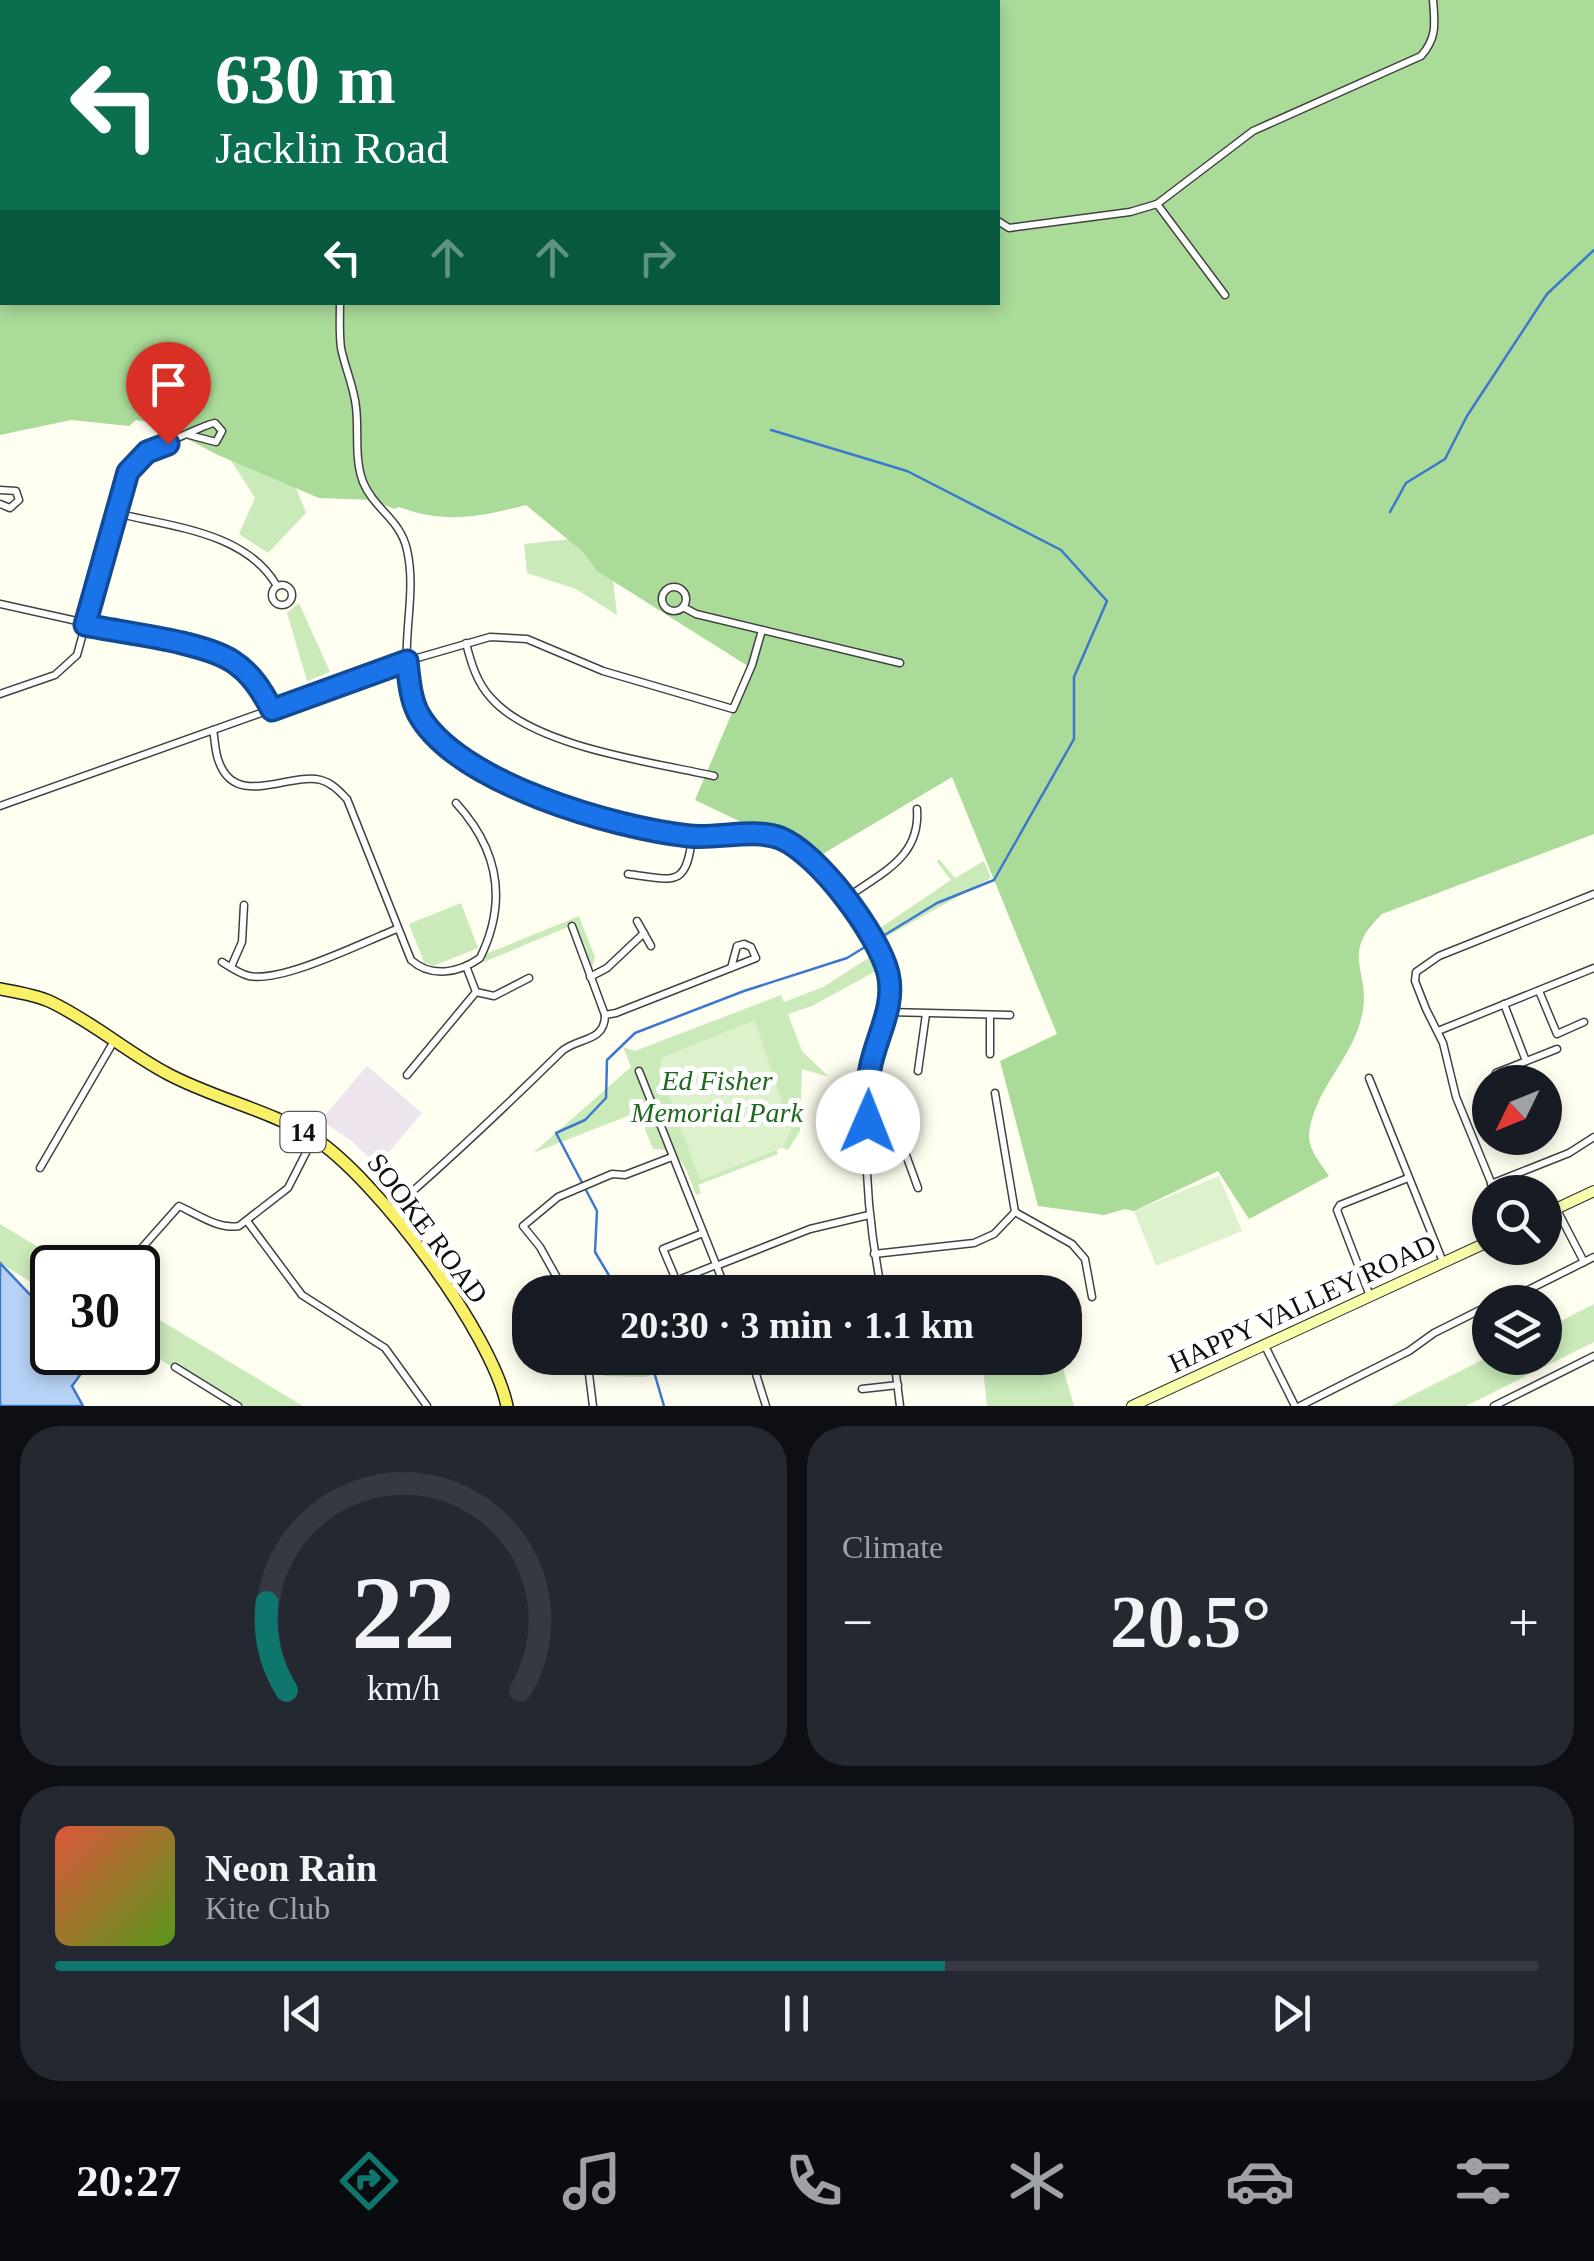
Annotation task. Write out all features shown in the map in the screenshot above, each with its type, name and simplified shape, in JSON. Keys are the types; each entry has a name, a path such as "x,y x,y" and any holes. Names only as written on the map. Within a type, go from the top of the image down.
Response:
{"main road":[{"name":"SOOKE ROAD","path":"0,989 49,1001 168,1074 314,1138 346,1162 423,1254 470,1324 498,1374 506,1400"},
{"path":"1562,1206 1594,1191"},
{"name":"HAPPY VALLEY ROAD","path":"1132,1406 1472,1249"},
{"path":"506,1400 516,1406"}],"street":[{"path":"1000,222 1009,228 1130,212 1157,204 1253,131 1420,56 1432,44 1436,28 1433,0"},
{"path":"1157,204 1225,295"},
{"path":"340,305 341,346 356,404 358,466 373,500 403,534 409,555 407,661 414,702 427,725 492,774 572,810 692,836 764,835 781,839 818,865 884,958 890,989 888,1012 870,1070 868,1147 868,1215 878,1275"},
{"path":"0,694 67,667 77,655 128,472 147,452 210,422 222,431 216,442 189,435"},
{"path":"0,490 16,491 18,500 10,508 0,504"},
{"path":"116,513 234,544 263,565 277,586"},
{"path":"0,604 232,660 258,684 272,710"},
{"path":"684,607 696,614 900,663"},
{"path":"0,806 407,661 490,637 527,639 604,671 733,709 762,630"},
{"path":"466,643 480,683 502,710 517,719 578,745 714,776"},
{"path":"213,730 219,764 239,784 255,788 320,780 334,786 347,799 411,960 422,970 447,972 466,966 483,953 498,896 480,832 456,803"},
{"path":"844,900 904,856 916,832 917,808"},
{"path":"628,874 670,879 683,873 690,863 692,836"},
{"path":"1488,1175 1456,1097 1438,1031 1420,995 1416,972 1439,956 1594,894"},
{"path":"231,967 242,942 244,906"},
{"path":"637,921 651,946"},
{"path":"390,1212 567,1046 598,1035 605,1024 572,926"},
{"path":"222,962 246,976 285,974 398,928"},
{"path":"590,977 607,968 644,933"},
{"path":"605,1016 731,968 756,958 752,947 737,946 731,968"},
{"path":"466,966 476,992"},
{"path":"1438,1031 1594,968"},
{"path":"476,992 494,996 528,978"},
{"path":"1538,990 1556,1034 1584,1022"},
{"path":"407,1075 476,992"},
{"path":"1504,1004 1526,1061"},
{"path":"888,1012 1010,1015"},
{"path":"918,1070 926,1014"},
{"path":"990,1016 990,1054"},
{"path":"40,1168 115,1040"},
{"path":"1516,1065 1556,1049"},
{"path":"639,1071 720,1275"},
{"path":"1369,1078 1443,1263"},
{"path":"995,1093 1015,1212"},
{"path":"1521,1175 1594,1137"},
{"path":"144,1245 179,1206 230,1228 247,1221 288,1188 314,1138"},
{"path":"868,1147 906,1155 918,1188"},
{"path":"555,1275 523,1226 558,1197 612,1174 625,1175 672,1157"},
{"path":"1370,1296 1336,1217 1340,1206 1408,1178"},
{"path":"874,1254 974,1243 994,1234 1015,1212"},
{"path":"1015,1212 1072,1244 1084,1259 1092,1296"},
{"path":"692,1275 810,1229 868,1215"},
{"path":"247,1221 302,1295 385,1348 396,1358 427,1406"},
{"path":"1562,1229 1584,1262"},
{"path":"674,1275 663,1248 703,1232"},
{"path":"1538,1285 1594,1257"},
{"path":"1265,1346 1298,1406 1409,1351 1472,1314"},
{"path":"1494,1406 1594,1356"},
{"path":"175,1367 238,1406"},
{"path":"589,1375 593,1406"},
{"path":"756,1375 766,1406"},
{"path":"896,1375 900,1406"},
{"path":"862,1389 898,1386"}],"shaded area":[{"path":"367,1066 422,1113 377,1166 353,1142 321,1120"}],"green space":[{"path":"1000,0 1594,0 1594,834 1382,914 1369,929 1359,953 1364,1000 1357,1031 1312,1119 1309,1140 1329,1176 1249,1219 1218,1171 1134,1211 1125,1209 1104,1215 1038,1206 1000,1061 1057,1034 952,777 816,858 695,800 751,668 597,571 583,552 526,505 447,517 394,509 373,500 319,498 218,455 157,423 136,420 129,426 71,420 0,435 0,305 1000,305"},
{"path":"274,432 306,513 268,553 239,534 255,498 223,448"},
{"path":"608,535 617,615 576,589 527,573 524,544"},
{"path":"299,603 330,672 307,681 287,613"},
{"path":"939,859 955,878 984,861 991,878 886,937 880,928 951,880 937,862"},
{"path":"461,903 478,948 433,966 424,962 409,924"},
{"path":"579,916 595,957 592,968 575,924 484,962 486,954"},
{"name":"Ed Fisher Memorial Park","path":"870,957 876,971 812,1006 788,1014 802,1051 829,1077 802,1069 800,1131 788,1150 774,1143 778,1154 698,1185 701,1193 696,1195 677,1157 653,1149 638,1112 533,1153 631,1067 623,1047 635,1051 781,995 784,1002 823,987"},
{"path":"755,1020 791,1130 782,1148 700,1180 659,1069 663,1057"},
{"path":"1219,1176 1242,1231 1156,1266 1134,1211"},
{"path":"0,1224 35,1245 30,1245 30,1281 0,1263"},
{"path":"1594,1304 1594,1342 1562,1358 1562,1320"},
{"path":"160,1320 303,1406 237,1406 160,1359"},
{"path":"1472,1365 1472,1375 1528,1375 1466,1406 1391,1406"},
{"path":"604,1375 651,1375 646,1377"},
{"path":"984,1375 1065,1375 1074,1406 987,1406"}],"water":[{"path":"0,1263 30,1295 30,1375 80,1375 72,1386 83,1406 0,1406"}],"waterway":[{"path":"1390,512 1406,483 1445,459 1467,416 1547,294 1594,250"},
{"path":"609,1275 595,1252 597,1211 556,1133 585,1120 606,1098 607,1060 635,1033 744,991 847,958 937,903 994,880 1074,739 1074,677 1107,601 1061,550 907,471 771,430"},
{"path":"655,1375 664,1406"}],"route":[{"path":"168,444 147,452 128,472 85,625 203,650 232,660 258,684 272,710 407,661 414,702 427,725 464,756 534,796 560,807 681,835 764,835 791,843 818,865 884,958 890,998 870,1070 868,1122"}]}
